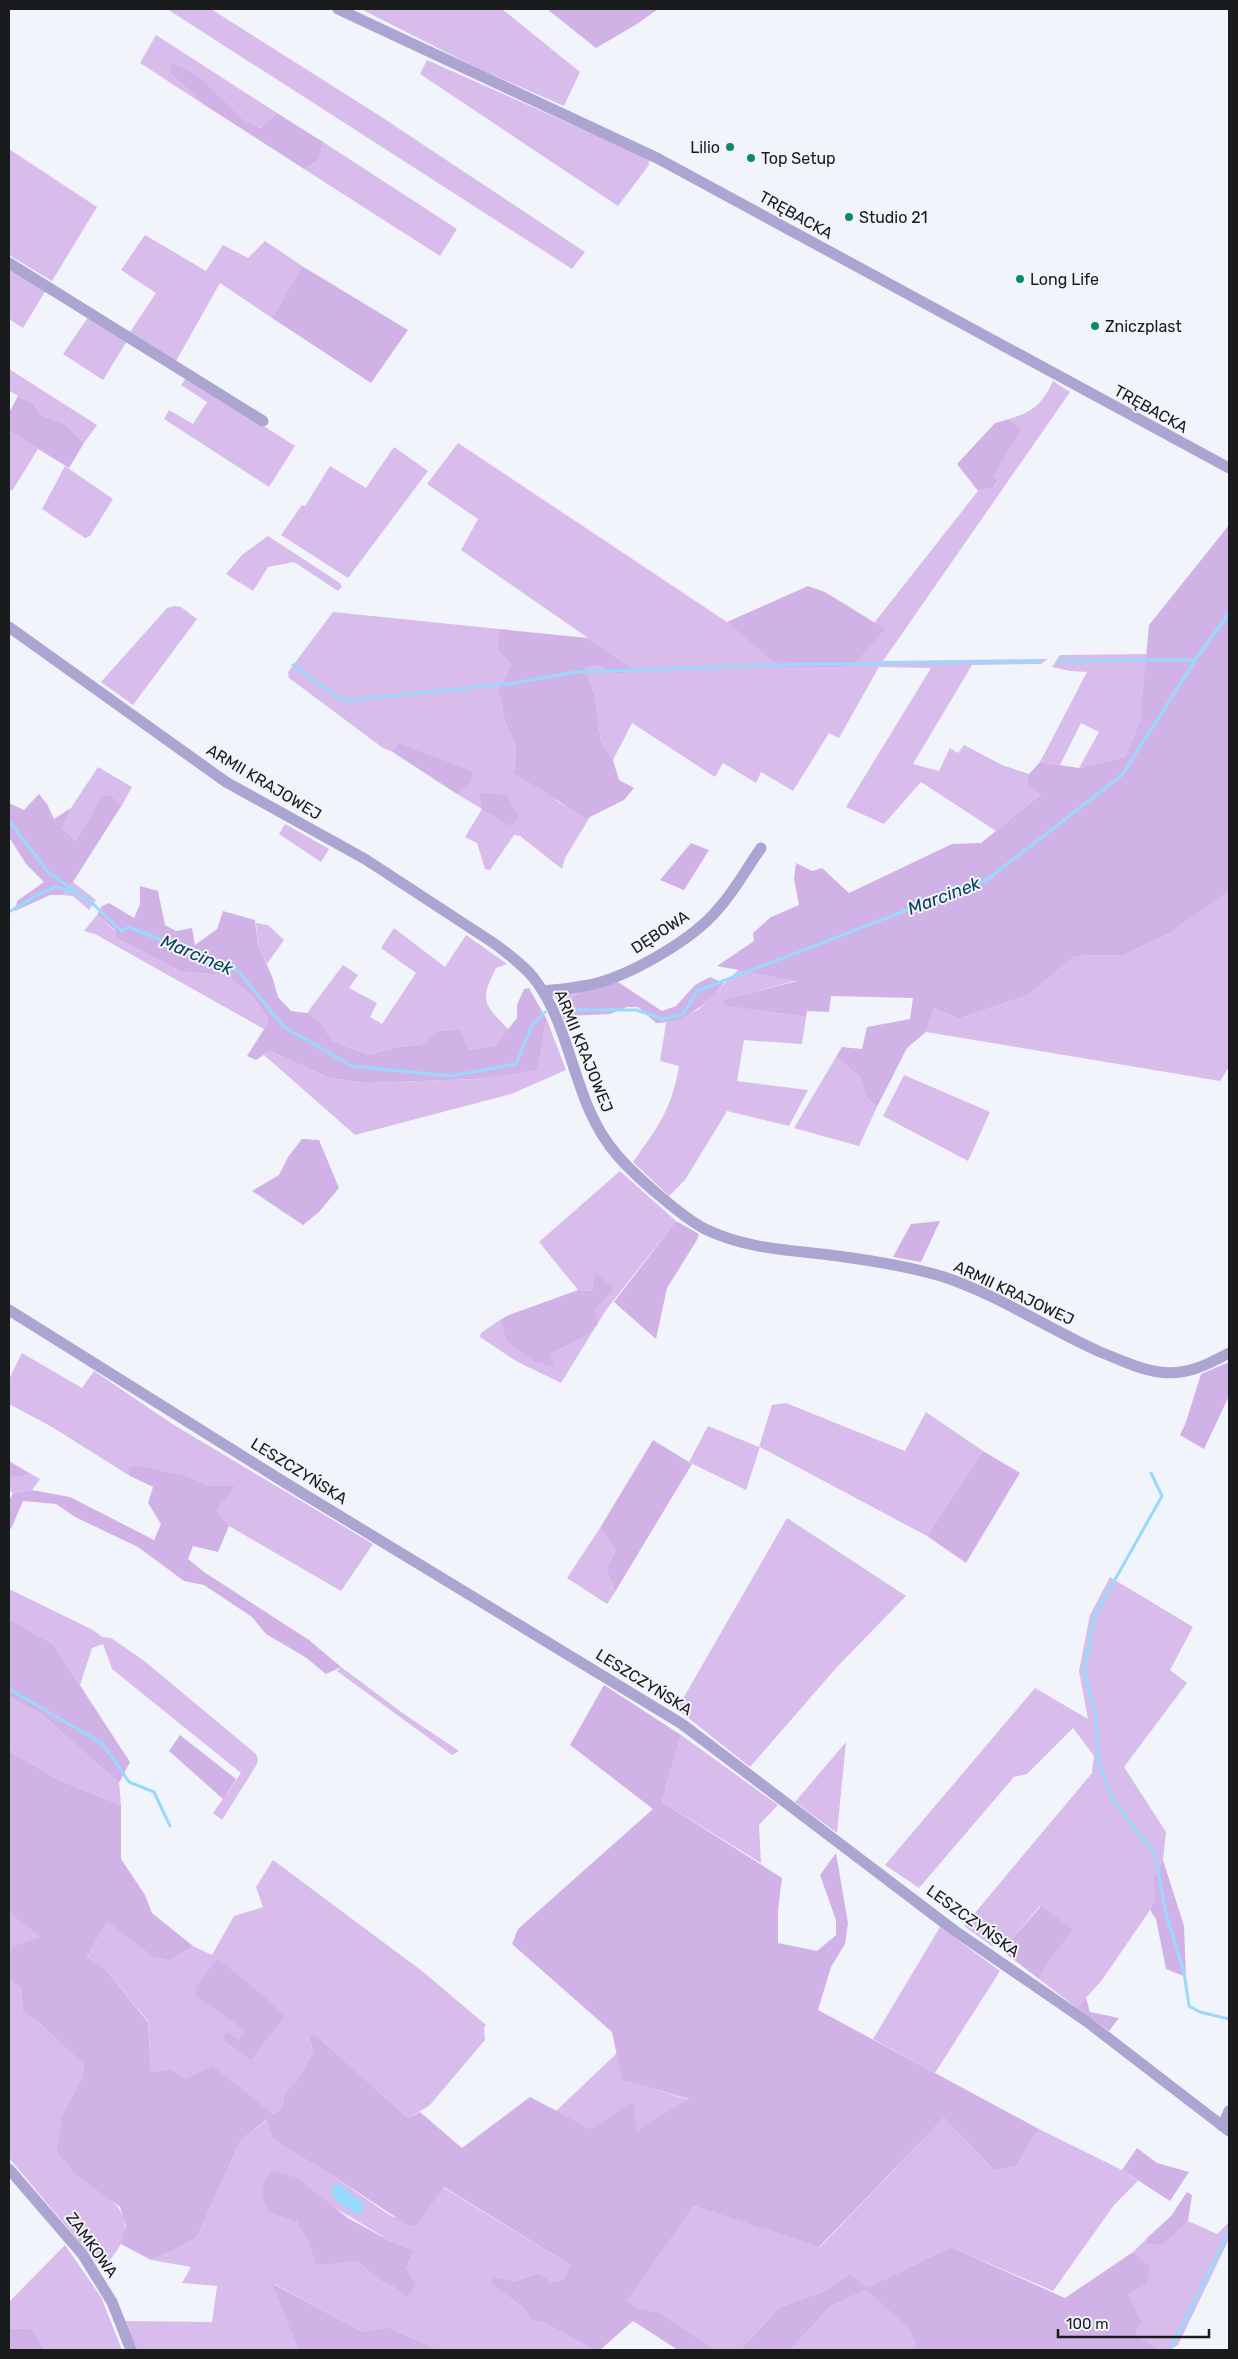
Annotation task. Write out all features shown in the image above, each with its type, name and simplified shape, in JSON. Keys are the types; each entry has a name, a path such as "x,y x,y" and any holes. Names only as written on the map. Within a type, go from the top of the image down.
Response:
{"street":[{"name":"TRĘBACKA","path":"338,9 657,158 1229,468"},
{"path":"9,263 263,421"},
{"name":"ARMII KRAJOWEJ","path":"9,627 226,782 365,859 495,944 534,978 543,991 561,1030 586,1104 600,1132 617,1155 678,1210 703,1228 727,1238 761,1247 895,1265 943,1277 976,1290 1106,1354 1158,1372 1183,1372 1201,1367 1229,1353"},
{"name":"DĘBOWA","path":"543,991 590,985 630,971 662,954 702,925 718,910 761,848"},
{"name":"LESZCZYŃSKA","path":"9,1310 284,1482 682,1724 955,1931 1086,2021 1226,2129"},
{"path":"1226,2129 1229,2112"},
{"name":"ZAMKOWA","path":"9,2169 83,2255 112,2302 131,2350"}],"shaded area":[{"path":"167,9 211,9 380,116 585,252 572,269"},
{"path":"361,9 502,9 580,72 564,106 479,69"},
{"path":"547,9 658,9 637,24 596,48"},
{"path":"156,35 277,113 262,128 243,119 199,76 171,74 203,104 140,63"},
{"path":"427,60 649,159 649,165 618,206 420,74"},
{"path":"172,63 199,76 243,119 261,128 277,113 323,142 319,160 304,169 203,104 171,74"},
{"path":"323,142 457,229 440,256 304,169 319,160"},
{"path":"9,149 97,207 52,281 9,255"},
{"path":"145,235 206,271 223,245 248,258 265,241 302,266 272,318 220,283 176,361 130,332 156,293 121,270"},
{"path":"9,266 46,290 23,328 9,319"},
{"path":"302,266 408,330 371,383 272,318"},
{"path":"89,316 127,341 103,380 63,354"},
{"path":"9,369 97,425 84,443 65,424 41,415 32,403 9,391"},
{"path":"187,377 295,446 269,487 164,419 169,410 193,424 207,402 181,385"},
{"path":"1053,381 1070,392 883,661 1048,659 1041,664 972,665 913,764 939,771 950,748 958,753 964,745 1002,765 1029,774 1026,783 1042,793 996,831 921,782 884,824 846,807 931,668 879,667 839,738 829,733 793,791 761,772 756,783 723,763 715,777 632,723 613,760 601,741 595,696 585,668 596,665 622,675 630,667 461,550 478,519 427,484 458,443 727,622 780,666 884,630 874,623 978,491 993,488 998,482 992,476 1022,429 1009,419 1036,406 1045,396"},
{"path":"18,396 32,403 41,415 65,424 84,443 69,468 9,431 9,413"},
{"path":"1009,419 1022,429 993,476 998,481 993,488 978,491 957,464 995,423"},
{"path":"9,431 38,449 12,491 9,489"},
{"path":"394,447 428,471 348,578 281,535 302,505 305,506 330,466 366,488"},
{"path":"65,466 113,499 90,536 85,538 42,509"},
{"path":"1229,525 1229,891 1170,933 1124,955 1075,956 1028,995 959,1019 934,1008 926,1032 907,1048 877,1107 866,1098 861,1078 836,1057 842,1047 862,1049 867,1027 910,1019 913,998 831,996 829,1012 807,1011 806,1017 727,1006 723,1000 797,981 717,966 754,941 753,933 771,917 799,905 794,879 796,863 812,871 822,868 849,893 952,844 981,843 1041,794 1026,783 1029,774 1040,762 1079,768 1125,757 1140,721 1149,625"},
{"path":"268,536 340,583 342,587 338,591 294,562 268,567 253,591 226,574 242,555"},
{"path":"808,586 825,592 885,629 856,662 842,667 780,667 727,622"},
{"path":"181,607 197,619 133,705 101,682 167,608"},
{"path":"333,612 499,629 497,649 511,665 498,691 505,722 516,746 514,774 544,789 557,801 586,819 590,817 565,858 562,869 520,836 514,835 490,870 485,869 477,843 465,837 482,809 457,794 469,784 433,757 399,743 391,751 383,748 289,678 288,672"},
{"path":"499,629 588,638 630,667 622,675 596,665 585,668 595,696 601,741 613,760 619,780 634,788 624,800 586,819 533,784 514,774 516,746 505,722 498,691 511,665 497,649"},
{"path":"1147,654 1140,721 1125,757 1079,768 1099,732 1081,723 1060,765 1040,762 1087,672 1052,667 1060,655"},
{"path":"399,743 473,772 469,784 457,794 391,751"},
{"path":"98,767 132,787 122,805 110,795 76,841 63,828 71,808"},
{"path":"480,793 507,795 519,818 510,826 482,809"},
{"path":"39,794 47,804 54,819 71,808 63,828 76,841 102,797 110,795 122,805 73,882 61,895 50,895 15,911 17,901 44,882 26,864 9,837 9,803 24,810"},
{"path":"285,824 329,849 321,862 279,834"},
{"path":"691,843 709,850 684,890 660,880"},
{"path":"73,882 96,900 89,910 73,896 61,895"},
{"path":"140,886 158,891 165,925 176,931 192,928 195,945 217,929 223,911 255,920 258,944 273,979 278,997 291,1011 307,1013 321,1023 332,1041 369,1055 393,1048 422,1044 438,1031 460,1029 469,1050 496,1045 517,1018 517,1005 524,989 529,988 547,1020 540,1059 536,1070 476,1079 368,1083 329,1078 270,1051 256,1060 247,1056 268,1023 266,1016 254,998 226,975 182,972 116,938 115,930 97,915 102,906 109,903 134,918 140,904"},
{"path":"1229,891 1229,1067 1220,1081 926,1032 934,1008 959,1019 1028,995 1075,956 1124,955 1170,933"},
{"path":"97,915 115,931 116,938 182,972 226,975 254,998 266,1016 268,1023 264,1029 95,934 84,931"},
{"path":"256,923 268,925 284,940 267,964 258,944"},
{"path":"394,928 445,967 466,935 507,964 496,968 487,988 486,996 489,1008 509,1030 496,1045 469,1050 460,1029 439,1031 422,1044 393,1048 369,1055 332,1041 321,1023 307,1013 343,965 358,975 349,988 377,1003 370,1017 382,1024 416,973 381,948"},
{"path":"739,969 798,980 724,1000 728,1006 806,1017 802,1044 744,1040 737,1081 808,1090 789,1126 727,1111 685,1180 669,1196 633,1162 663,1117 676,1081 679,1066 660,1061 666,1023 698,1010"},
{"path":"710,977 724,983 703,1005 676,1020 656,1023 638,1007 627,1007 610,1014 568,1016 567,1001 580,992 615,980 662,1011 676,1006 695,985"},
{"path":"580,992 567,1001 568,1016 564,1020 555,997 562,994"},
{"path":"547,1020 566,1070 511,1094 355,1135 264,1055 270,1051 329,1078 368,1083 476,1079 536,1069"},
{"path":"836,1057 861,1078 866,1098 877,1107 859,1146 794,1128"},
{"path":"904,1075 990,1112 968,1161 883,1116"},
{"path":"302,1139 319,1140 339,1188 319,1212 303,1225 252,1191 279,1175 288,1157"},
{"path":"620,1171 676,1221 606,1310 561,1383 516,1361 480,1337 481,1333 500,1320 506,1340 553,1367 551,1354 584,1337 595,1310 613,1288 595,1273 592,1291 578,1290 539,1242"},
{"path":"676,1221 699,1234 667,1288 656,1339 614,1302"},
{"path":"940,1221 921,1262 893,1257 911,1224"},
{"path":"595,1272 614,1288 595,1310 598,1324 584,1337 551,1354 554,1367 533,1361 506,1340 500,1320 578,1290 592,1291"},
{"path":"22,1353 82,1388 94,1371 174,1425 373,1544 341,1591 229,1526 217,1510 234,1486 208,1486 193,1478 129,1468 130,1476 52,1427 9,1404 9,1379"},
{"path":"1229,1362 1229,1396 1204,1449 1180,1435 1201,1374"},
{"path":"786,1403 905,1451 926,1412 983,1451 927,1536 760,1447 746,1490 689,1462 708,1426 759,1447 772,1405"},
{"path":"653,1440 692,1464 615,1592 606,1569 616,1549 600,1528"},
{"path":"983,1451 1020,1473 966,1563 927,1536"},
{"path":"9,1461 31,1474 13,1478 9,1476"},
{"path":"139,1466 193,1478 208,1486 235,1486 217,1510 229,1526 218,1552 193,1546 188,1559 204,1572 309,1640 341,1667 326,1674 305,1657 266,1634 252,1617 204,1585 184,1581 138,1547 75,1517 56,1504 23,1501 11,1529 9,1528 9,1501 13,1493 32,1490 70,1497 154,1540 161,1524 148,1503 153,1487 130,1476 128,1468"},
{"path":"31,1474 40,1479 32,1490 13,1493 9,1491 9,1476 13,1478"},
{"path":"787,1518 906,1596 837,1667 750,1767 677,1709"},
{"path":"600,1528 616,1549 606,1569 615,1592 607,1604 567,1578"},
{"path":"1110,1577 1193,1627 1170,1670 1187,1683 1124,1767 1166,1832 1163,1860 1153,1879 1155,1898 1150,1910 1102,1980 1077,2008 1039,1979 1050,1959 1072,1930 1040,1906 1009,1942 992,1946 964,1926 1092,1773 1094,1756 1073,1728 1027,1774 1014,1777 919,1888 885,1865 1035,1688 1088,1719 1079,1671 1090,1615"},
{"path":"9,1589 93,1630 102,1637 111,1638 143,1660 256,1754 258,1760 256,1766 222,1820 213,1813 241,1773 112,1669 103,1644 92,1648 80,1685 53,1644 9,1619"},
{"path":"9,1619 53,1644 130,1762 119,1783 40,1713 9,1697"},
{"path":"341,1667 404,1714 459,1751 452,1755 337,1671"},
{"path":"604,1685 681,1735 662,1802 782,1878 778,1910 778,1943 817,1951 836,1935 836,1920 820,1875 836,1853 848,1923 845,1944 831,1967 818,2010 1039,2129 1016,2166 995,2171 944,2118 819,2247 694,2206 627,2300 637,2308 659,2312 716,2350 678,2350 633,2321 600,2350 594,2350 545,2323 532,2321 524,2308 490,2283 494,2277 515,2281 539,2273 552,2282 564,2279 570,2265 444,2187 417,2225 409,2226 330,2174 283,2146 272,2137 267,2119 241,2140 197,2237 151,2260 121,2244 126,2226 120,2207 75,2174 57,2151 62,2115 82,2078 84,2065 36,2020 23,2014 21,1987 9,1979 9,1957 12,1946 41,1937 9,1913 9,1751 59,1780 121,1805 121,1859 145,1895 152,1913 193,1946 169,1961 153,1957 107,1921 87,1958 106,1970 148,2022 151,2072 171,2069 187,2079 212,2066 274,2114 281,2109 285,2092 295,2083 313,2052 309,2037 316,2035 408,2118 420,2112 462,2148 530,2097 591,2129 633,2102 637,2130 689,2099 622,2080 612,2032 512,1944 518,1929 653,1809 570,1745"},
{"path":"9,1697 40,1713 119,1783 121,1805 59,1780 9,1751"},
{"path":"180,1735 236,1779 223,1799 169,1751"},
{"path":"681,1735 778,1805 759,1825 761,1863 662,1802"},
{"path":"846,1742 837,1833 795,1802"},
{"path":"273,1860 422,1971 486,2025 484,2028 485,2040 429,2106 408,2118 316,2035 309,2038 313,2052 295,2083 285,2092 281,2110 274,2114 249,2095 187,2079 171,2069 151,2072 148,2021 106,1970 87,1959 107,1920 153,1957 169,1961 193,1946 212,1955 234,1916 263,1907 256,1887","holes":["247,2031 251,2060 223,2040 225,2032 238,2039"]},
{"path":"1163,1860 1184,1926 1186,1977 1166,1969 1156,1919 1150,1910 1155,1898 1153,1879"},
{"path":"1041,1906 1073,1930 1050,1959 1039,1979 1006,1954 1009,1942"},
{"path":"9,1913 42,1937 12,1946 9,1957"},
{"path":"940,1927 1000,1971 935,2073 873,2039"},
{"path":"218,1958 271,2003 284,2017 251,2060 223,2040 225,2031 238,2039 246,2031 196,1996 196,1987"},
{"path":"9,1979 21,1986 23,2014 36,2020 84,2065 82,2078 62,2115 75,2174 113,2202 124,2220 125,2231 121,2244 102,2269 9,2158"},
{"path":"1086,1998 1090,2012 1119,2018 1109,2031 1077,2008"},
{"path":"617,2053 623,2080 690,2100 637,2130 591,2129 556,2111"},
{"path":"944,2118 995,2171 1016,2166 1039,2129 1122,2170 1138,2181 1114,2205 1053,2291 951,2247 866,2288 908,2328 916,2345 911,2350 790,2350 830,2307 865,2289 850,2274 822,2292 780,2307 740,2350 716,2350 659,2312 637,2308 626,2300 694,2206 820,2247"},
{"path":"268,2119 272,2137 283,2146 330,2174 391,2216 417,2225 443,2187 570,2265 564,2279 552,2282 539,2273 515,2281 494,2277 490,2283 524,2308 532,2321 545,2323 594,2350 439,2350 388,2327 364,2332 274,2284 298,2350 136,2350 124,2321 212,2322 217,2286 182,2283 191,2267 151,2260 197,2237 241,2140","holes":["322,2200 392,2242 414,2250 406,2269 407,2297 392,2286 380,2281 357,2261 316,2266 308,2241 296,2221"]},
{"path":"1137,2148 1157,2163 1189,2172 1170,2201 1122,2170"},
{"path":"272,2171 297,2178 348,2218 392,2242 414,2250 406,2269 416,2285 407,2297 392,2286 380,2281 357,2261 316,2266 308,2241 296,2221 269,2212 262,2190 264,2182"},
{"path":"1187,2192 1192,2195 1188,2221 1163,2244 1146,2244 1147,2238 1171,2216"},
{"path":"1188,2221 1217,2234 1229,2222 1229,2239 1178,2345 1161,2350 1150,2346 1134,2336 1128,2294 1147,2285 1149,2267 1133,2252 1147,2238 1146,2243 1163,2243"},
{"path":"65,2245 101,2297 122,2350 45,2350 31,2328 9,2329 9,2302"},
{"path":"951,2247 1065,2298 1133,2252 1150,2267 1147,2285 1128,2294 1141,2322 1134,2336 1159,2350 911,2350 916,2345 908,2328 866,2289 830,2307 790,2350 740,2350 780,2307 822,2292 850,2274 866,2288"},
{"path":"273,2284 364,2332 388,2327 439,2350 298,2350"},
{"path":"31,2328 45,2350 9,2350 9,2329"}],"water":[{"path":"334,2184 339,2184 363,2203 364,2210 356,2214 336,2201 331,2192"}],"waterway":[{"name":"Marcinek","path":"564,1010 636,1010 663,1019 683,1014 697,991 988,879 1122,775 1198,656 1229,613"},
{"path":"1058,661 1195,660"},
{"path":"293,665 343,701 514,683 576,672 772,665 1040,661"},
{"name":"Marcinek","path":"9,821 48,872 93,904 121,931 129,927 239,972 284,1027 352,1066 451,1076 516,1064 532,1026 545,1012"},
{"path":"9,912 41,893 57,887 74,892"},
{"path":"1151,1473 1162,1496 1094,1617 1084,1670 1095,1713 1099,1763 1113,1800 1155,1854 1166,1914 1184,1972 1189,2006 1200,2012 1229,2019"},
{"path":"9,1689 103,1744 129,1782 154,1792 170,1826"},
{"path":"1170,2350 1229,2232"}],"place":[{"name":"Lilio","path":"730,147"},
{"name":"Top Setup","path":"751,158"},
{"name":"Studio 21","path":"849,217"},
{"name":"Long Life","path":"1020,279"},
{"name":"Zniczplast","path":"1095,326"}]}
